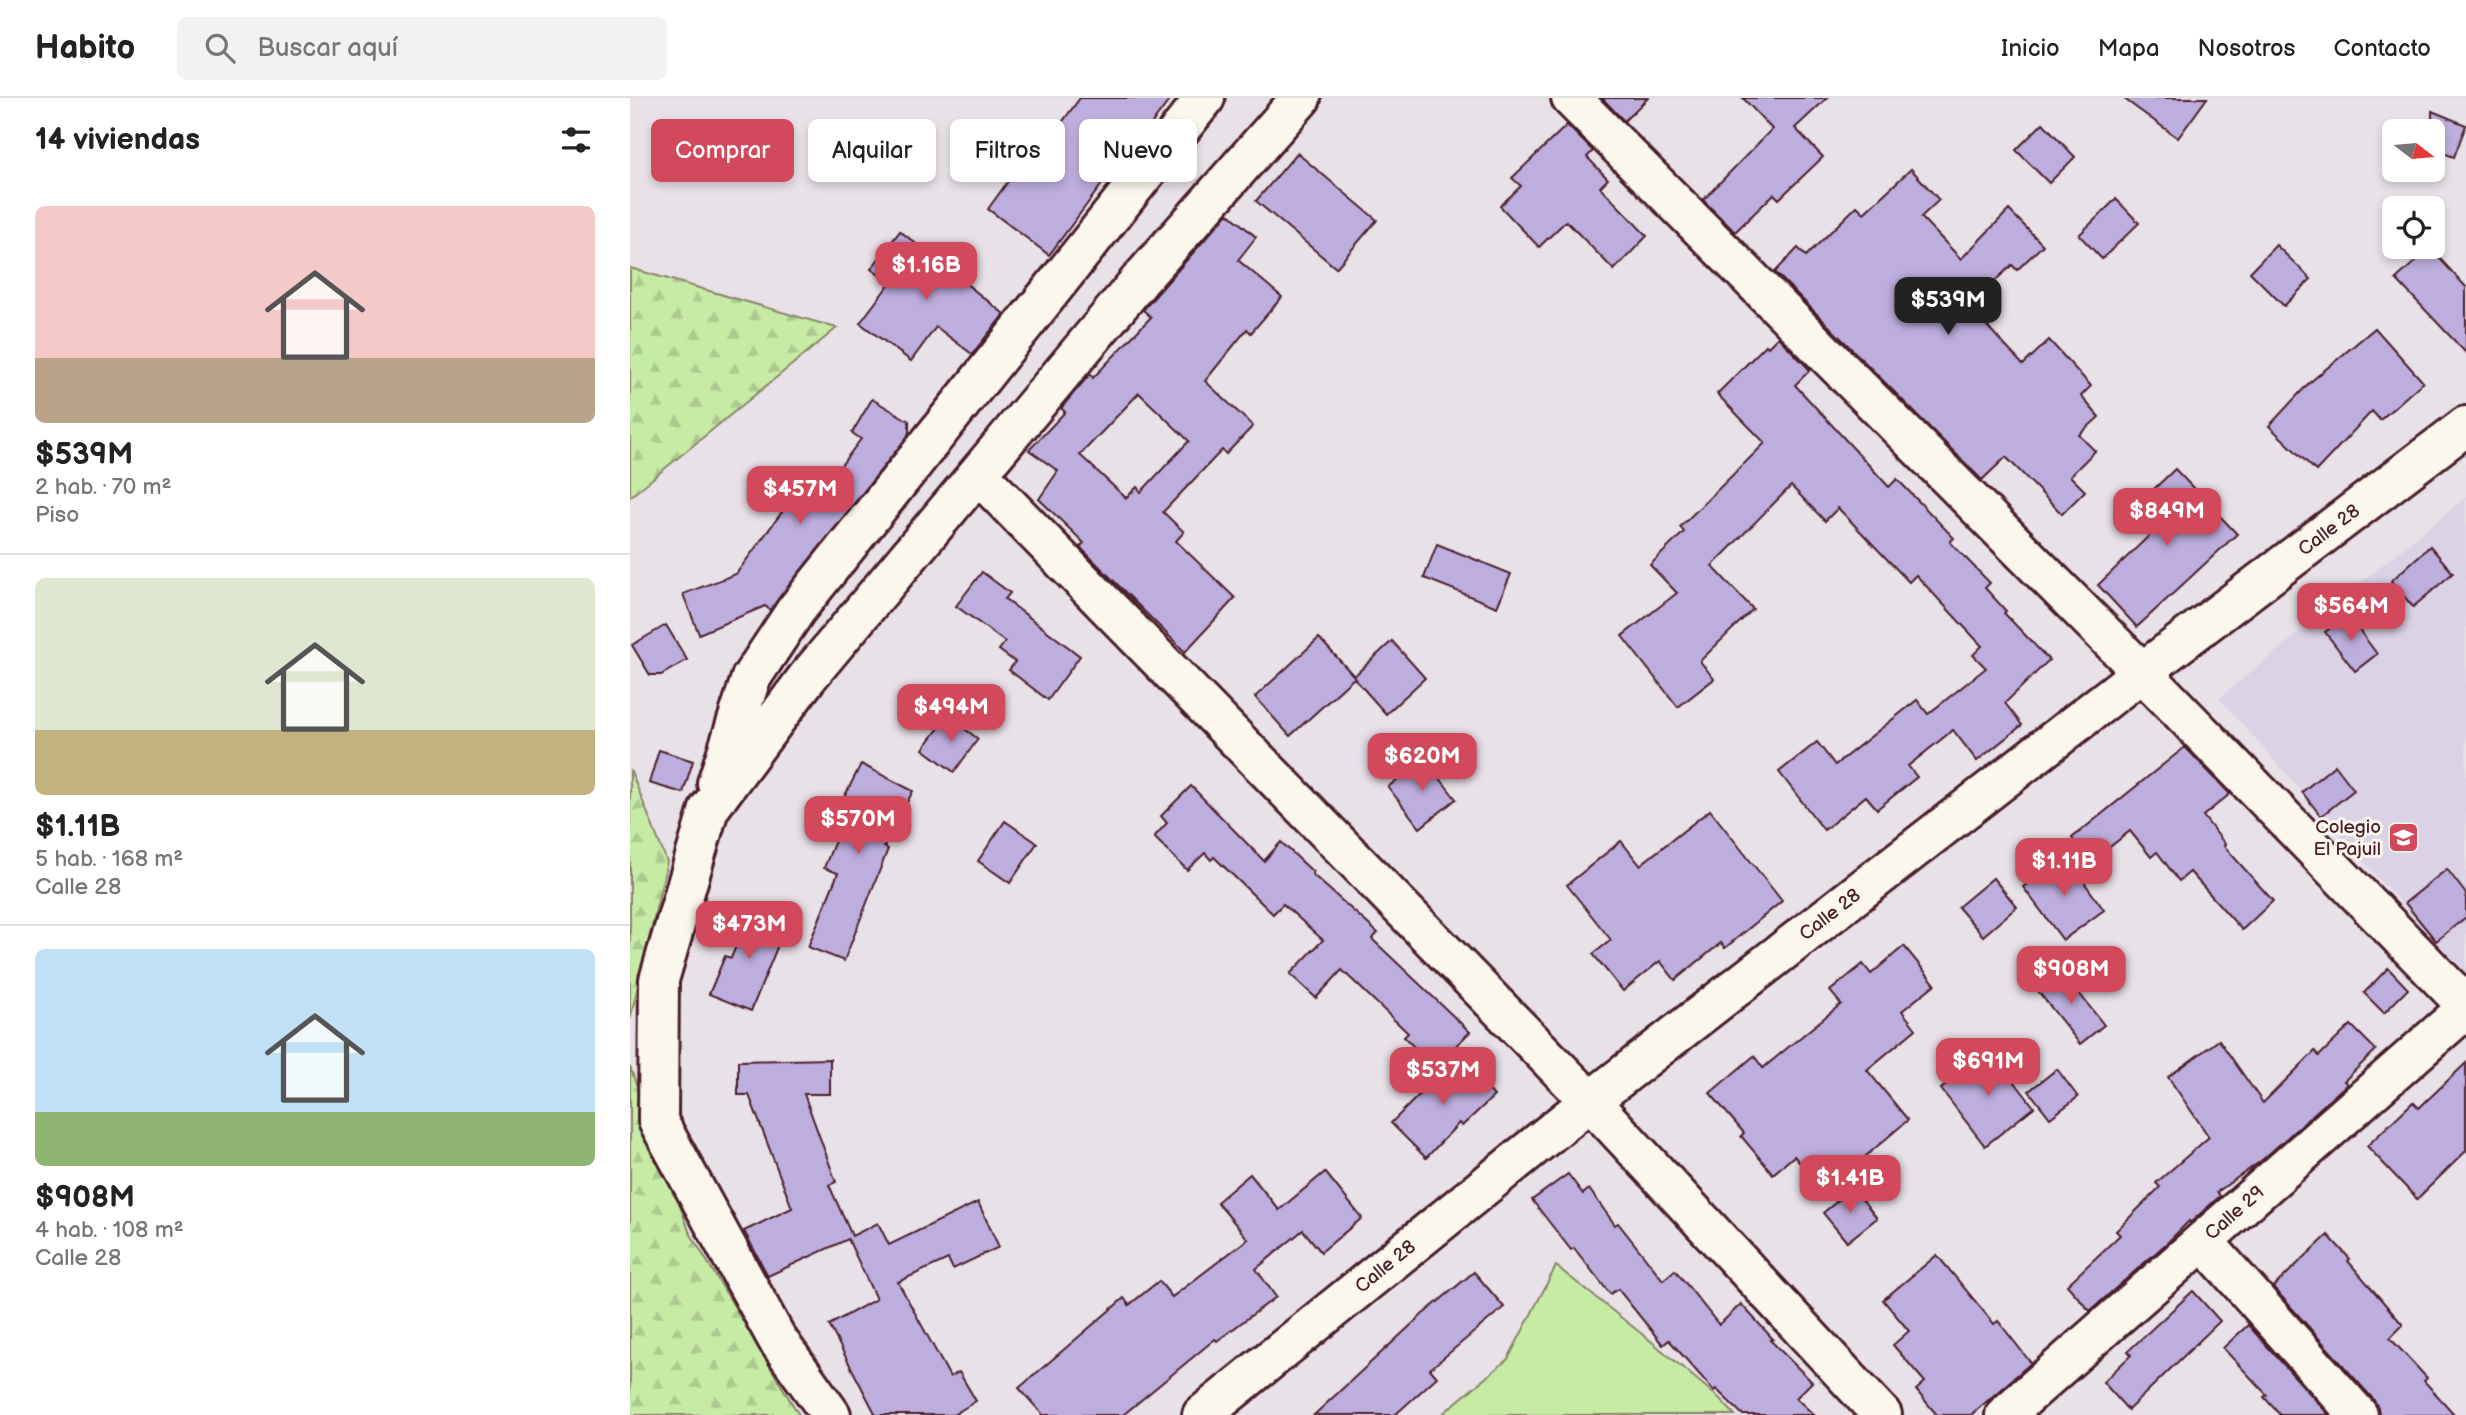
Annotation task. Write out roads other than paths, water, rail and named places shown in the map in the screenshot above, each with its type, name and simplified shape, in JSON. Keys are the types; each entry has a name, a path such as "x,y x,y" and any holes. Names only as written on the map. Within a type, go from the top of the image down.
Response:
{"street":[{"path":"831,1415 776,1339 658,1121 659,980 751,678 796,610 1205,98"},
{"path":"709,809 806,679 1140,280 1301,98"},
{"path":"1570,98 2142,672 2466,1007"},
{"name":"Calle 28","path":"1202,1415 1590,1101 2142,672 2466,426"},
{"path":"979,475 1590,1101 1882,1415"},
{"name":"Calle 29","path":"2005,1415 2466,1007"},
{"path":"2203,1241 2358,1415"}],"place":[{"name":"Colegio El Pajuil","path":"2404,838"}]}
